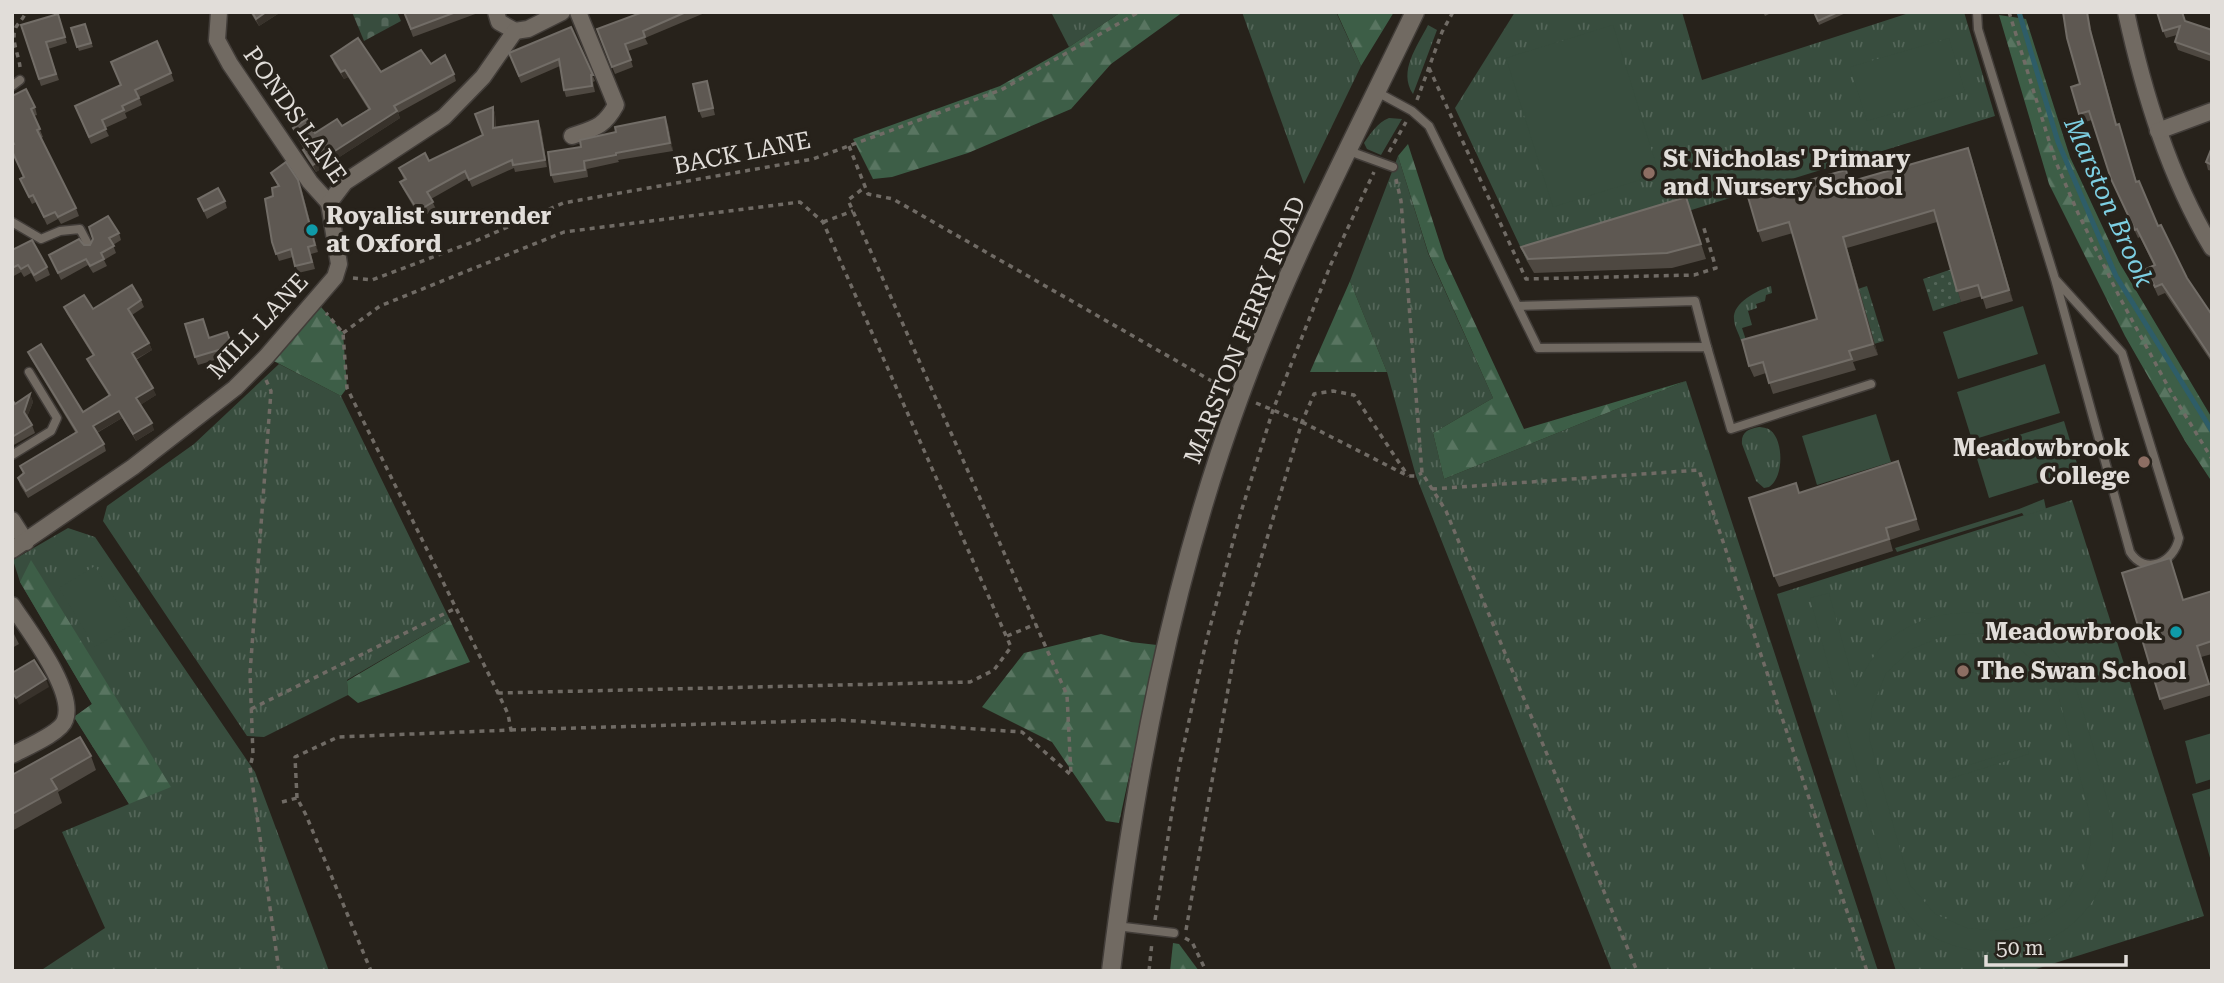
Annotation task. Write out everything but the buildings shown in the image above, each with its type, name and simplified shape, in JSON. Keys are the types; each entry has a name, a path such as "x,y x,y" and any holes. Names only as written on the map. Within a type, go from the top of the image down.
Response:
{"main road":[{"name":"MARSTON FERRY ROAD","path":"1111,971 1129,827 1169,631 1211,476 1240,396 1293,268 1415,12"}],"street":[{"name":"PONDS LANE","path":"219,12 217,40 230,64 310,183 329,203"},
{"path":"496,12 499,22 515,31 528,29 562,12"},
{"path":"572,136 596,128 608,120 616,105 578,12"},
{"path":"2126,12 2136,58 2158,131 2190,211 2212,248"},
{"path":"329,203 345,182 444,117 483,77 515,31"},
{"path":"2158,131 2212,111"},
{"name":"MILL LANE","path":"19,546 133,467 235,388 260,365 335,276 339,264 329,203"},
{"path":"12,520 19,546"},
{"path":"12,605 58,678 67,700 65,720 57,730 12,755"}],"lane":[{"path":"1977,12 1978,29 2055,279 2130,552 2142,563 2157,564 2176,552 2179,538 2122,353 2055,279"},
{"path":"12,86 20,80"},
{"path":"1377,92 1412,111 1429,126 1538,348 1707,347 1731,429 1871,384"},
{"path":"1349,150 1393,167"},
{"path":"12,222 41,239 60,231 80,229 89,246"},
{"path":"1518,306 1695,301 1711,360"},
{"path":"12,455 51,432 57,418 29,372"},
{"path":"1116,926 1174,933"}],"path":[{"path":"20,80 20,63 14,40 15,28 26,12"},
{"name":"BACK LANE","path":"335,276 372,280 478,240 563,203 813,159 1001,90 1139,12"},
{"path":"1417,100 1442,33 1453,12"},
{"path":"2009,12 2055,160 2078,213 2164,380 2212,459"},
{"path":"1429,68 1526,279 1694,275 1716,268 1703,225"},
{"path":"1155,919 1179,767 1206,642 1273,410 1350,218 1371,175 1382,163 1405,125"},
{"path":"849,146 868,194 892,200 1240,396 1302,422 1408,476 1422,473"},
{"path":"1393,167 1401,201 1422,473 1446,511 1637,971"},
{"path":"371,971 297,798 295,757 338,737 839,720 1022,732 1071,775 1067,695 848,200 865,187"},
{"path":"343,333 380,306 564,232 800,202 823,222 1011,647 994,670 970,682 498,693"},
{"path":"823,222 853,211"},
{"path":"316,301 343,333 347,388 498,693 508,714 510,730"},
{"path":"260,365 271,391 250,673 253,755 250,767 279,971"},
{"path":"1206,971 1192,942 1185,937 1237,638 1302,422 1314,394 1333,391 1354,395 1408,476"},
{"path":"1432,489 1699,470 1867,971"},
{"path":"251,709 457,607"},
{"path":"1007,636 1036,624"},
{"path":"282,802 297,798"}],"green space":[{"path":"352,12 397,12 401,21 364,41"},
{"path":"1051,12 1121,12 1069,47"},
{"path":"1121,12 1183,12 1111,64 1071,109 968,153 892,177 873,179 853,139 1000,86 1069,47"},
{"path":"1242,12 1336,12 1361,66 1304,184"},
{"path":"1394,12 1361,66 1337,13"},
{"name":"St Nicholas' Primary and Nursery School","path":"1515,12 1682,12 1702,80 1912,12 1964,12 1995,116 1527,261 1455,108"},
{"path":"1999,15 2026,19 2070,157 2119,262 2212,418 2212,482 2185,441 2125,336 2049,184"},
{"path":"1428,25 1437,30 1413,94 1407,77 1408,68 1414,50"},
{"path":"1613,25 1659,174 1553,207 1506,58"},
{"path":"1949,38 1965,92 1867,121 1850,67"},
{"path":"1389,118 1402,119 1381,155 1367,149 1364,143 1378,125"},
{"path":"1408,144 1445,259 1524,429 1686,381 1444,479 1433,433 1493,398 1428,252 1398,156"},
{"path":"1398,156 1428,253 1493,398 1433,433 1444,479 1686,381 1878,971 1612,971 1416,476 1387,372 1350,281"},
{"path":"1952,269 1961,302 1933,311 1923,279"},
{"path":"1350,281 1387,372 1310,372"},
{"path":"1771,286 1772,293 1766,295 1765,301 1748,311 1752,325 1742,328 1746,340 1741,341 1734,322 1734,313 1741,303 1753,294"},
{"path":"1867,286 1884,341 1874,344 1858,289"},
{"path":"316,301 343,333 347,388 341,396 266,357"},
{"path":"2023,306 2038,354 1958,379 1943,332"},
{"path":"279,364 341,396 450,620 347,680 348,695 264,737 247,736 103,521 107,506 194,444"},
{"path":"2045,364 2060,413 1972,440 1957,392"},
{"path":"1876,414 1891,462 1817,485 1802,436"},
{"path":"2064,421 2079,470 1989,498 1974,449"},
{"path":"1759,427 1769,429 1775,435 1780,450 1777,476 1769,487 1764,488 1756,481 1742,444 1746,432"},
{"path":"2044,499 2046,509 2024,516 2022,513 1897,552 1895,548 2019,509"},
{"path":"2072,500 2204,916 2030,971 1896,971 1777,594"},
{"path":"68,528 95,537 255,772 329,971 40,971 105,928 62,832 129,804 74,717 92,704 20,582 13,560"},
{"path":"31,560 171,787 129,804 74,717 92,704 20,582"},
{"path":"95,566 131,625 95,647 59,588"},
{"path":"1829,593 1855,688 1874,656 1889,640 1911,626 1934,617 1959,613 1984,614 2008,620 2031,632 2050,647 2066,668 2081,703 2112,823 2110,858 2100,889 2083,914 2060,933 2033,946 2002,952 1970,950 1930,935 1903,907 1888,884 1810,598","holes":["1979,633 2012,642 2038,665 2058,694 2089,811 2091,842 2083,875 2064,905 2035,923 2001,931 1967,928 1935,914 1910,885 1869,738 1872,708 1886,673 1912,649 1944,636"]},
{"path":"450,620 470,662 358,703 348,695 347,681"},
{"path":"1101,634 1157,645 1119,823 1106,821 1052,742 982,707 1024,653"},
{"path":"2212,733 2212,779 2196,784 2185,741"},
{"path":"2027,747 2029,754 1949,779 1946,772"},
{"path":"2212,788 2212,865 2192,794"},
{"path":"1173,943 1179,944 1199,971 1170,971"}],"waterway":[{"name":"Marston Brook","path":"2019,12 2058,142 2116,276 2212,431"}],"place":[{"name":"St Nicholas' Primary and Nursery School","path":"1649,173"},
{"name":"Royalist surrender at Oxford","path":"312,230"},
{"name":"Meadowbrook College","path":"2144,462"},
{"name":"Meadowbrook","path":"2176,632"},
{"name":"The Swan School","path":"1963,671"}]}
